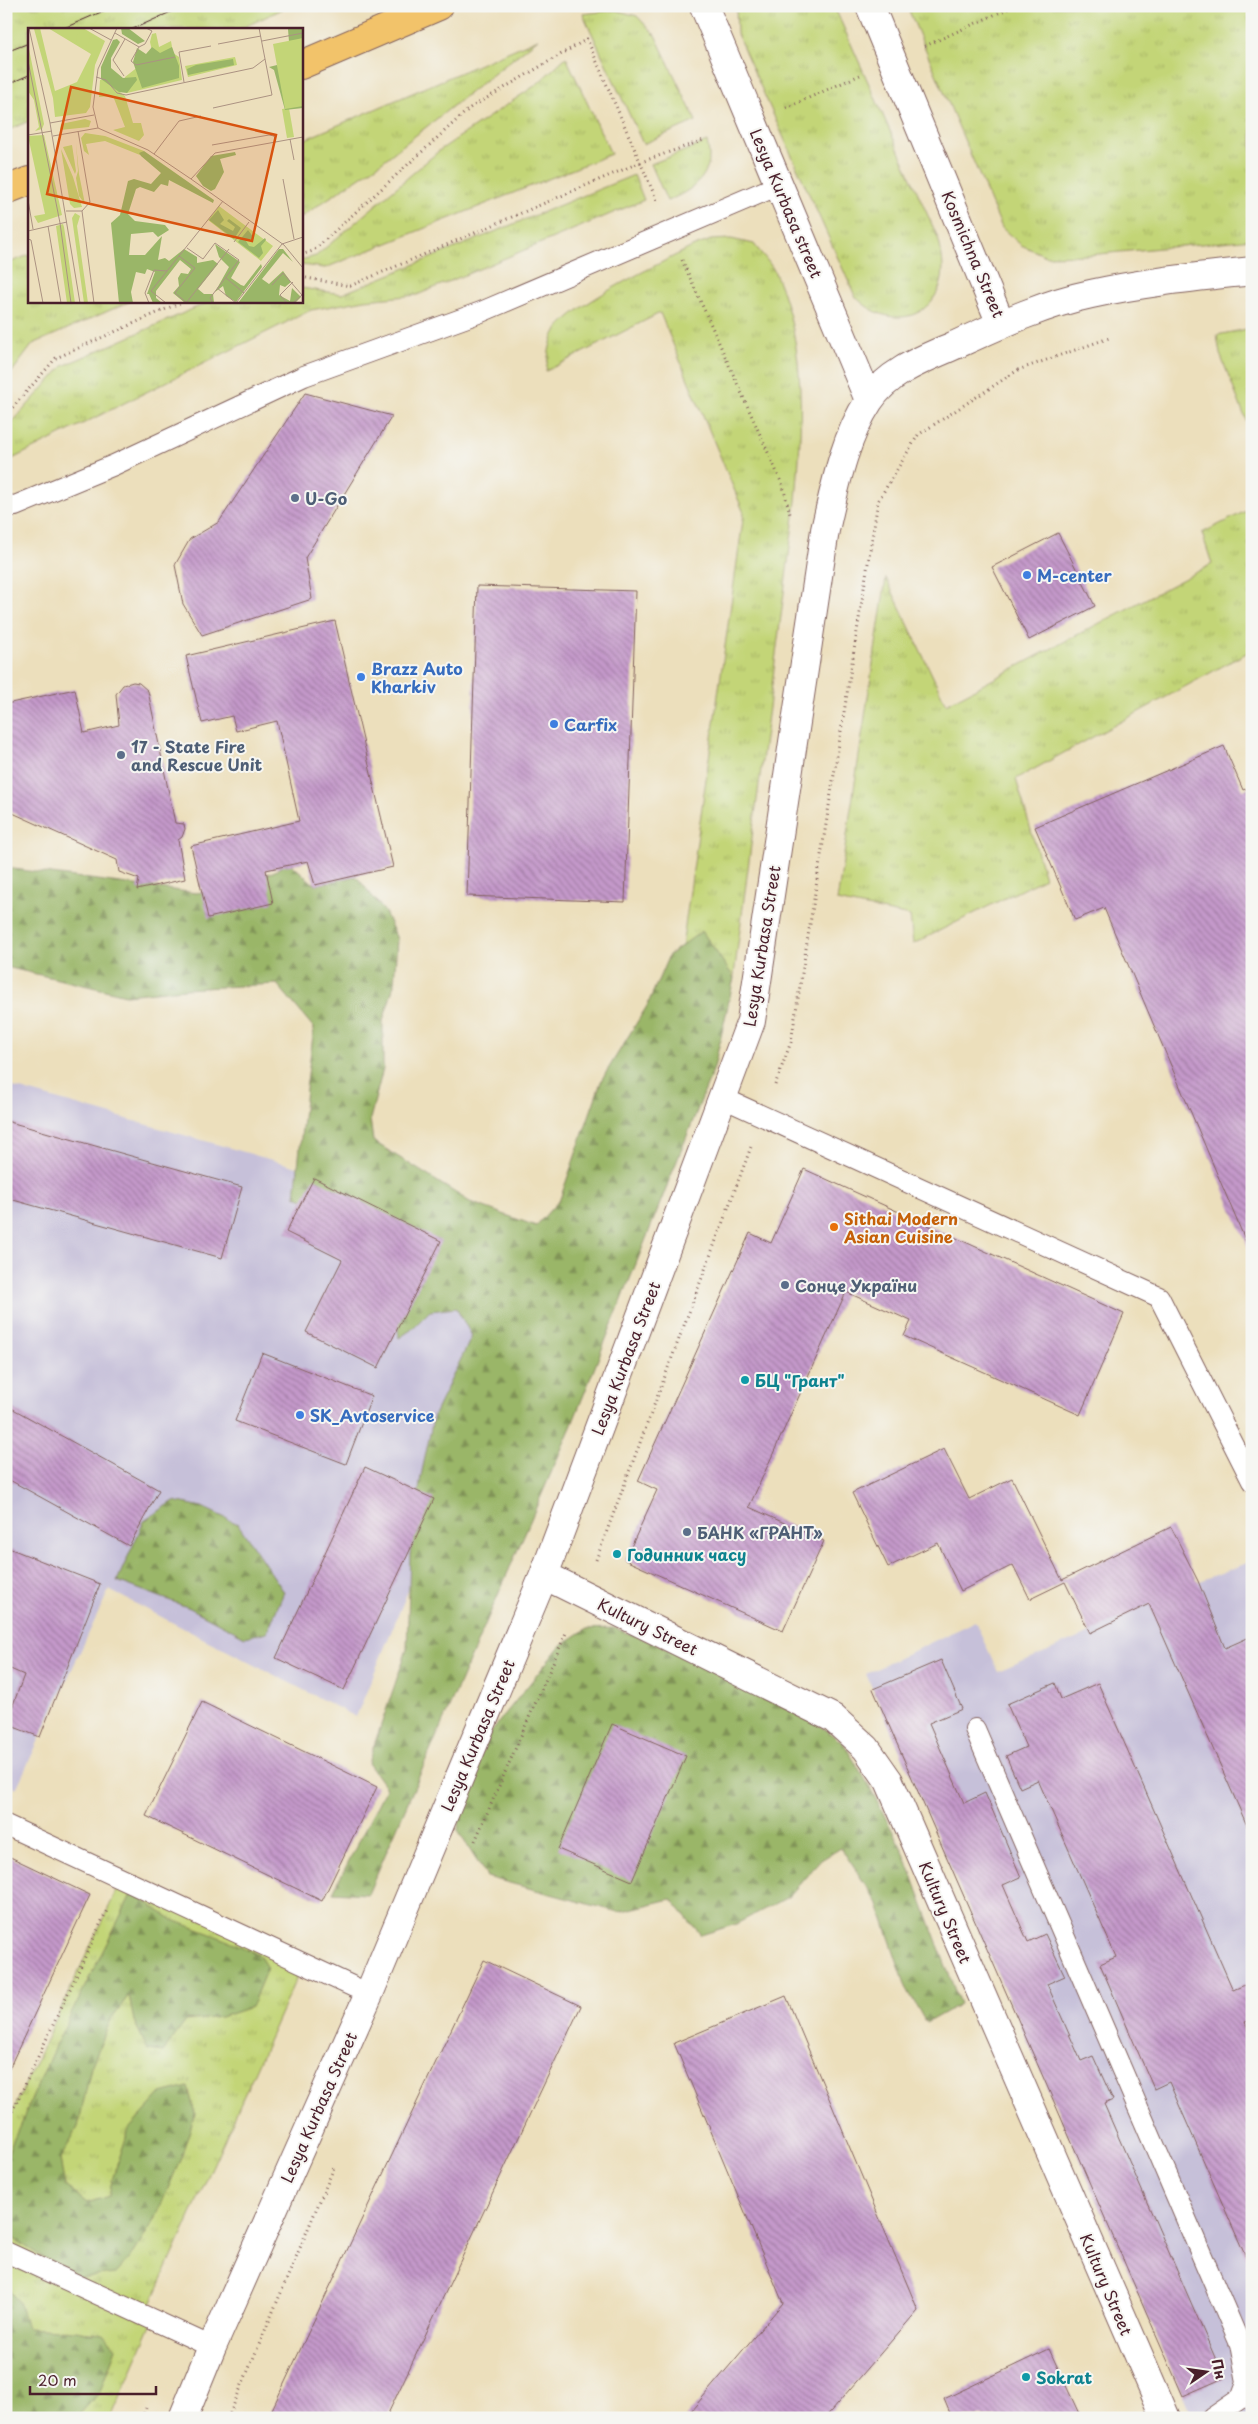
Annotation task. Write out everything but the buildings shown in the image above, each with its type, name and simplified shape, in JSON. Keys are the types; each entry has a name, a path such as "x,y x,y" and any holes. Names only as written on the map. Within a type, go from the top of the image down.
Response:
{"main road":[{"path":"302,65 439,6"},
{"path":"6,190 28,181"}],"street":[{"name":"Lesya Kurbasa street","path":"704,6 869,400"},
{"name":"Kosmichna Street","path":"870,6 1001,324 1090,294 1186,278 1252,272"},
{"name":"Lesya Kurbasa Street","path":"183,2418 212,2347 369,1994 544,1576 752,1021 825,530 838,476 853,433 869,400 889,380 911,364 1001,324"},
{"name":"Kultury Street","path":"544,1576 833,1718 866,1748 889,1781 1166,2418"}],"lane":[{"path":"6,505 15,506 114,465 304,376 481,312 779,185"},
{"path":"723,1098 1160,1297 1252,1481"},
{"path":"975,1729 1240,2344 1247,2382 1241,2398 1212,2418"},
{"path":"6,1825 369,1994"},
{"path":"6,2252 212,2347"}],"path":[{"path":"923,47 1014,6"},
{"path":"302,255 313,251 470,108 587,40 670,233 783,486 792,520"},
{"path":"782,110 863,74"},
{"path":"302,277 350,286 641,162 704,140"},
{"path":"6,415 56,358 182,302"},
{"path":"872,538 878,501 918,435 1018,370 1112,338"},
{"path":"6,2125 122,1878"},
{"path":"142,2418 149,2400"}],"shaded area":[{"path":"6,1085 553,1239 356,1717 109,1590 16,1789 6,1782"},
{"path":"1252,1561 1252,2418 1193,2418 866,1674 975,1621 998,1672 1090,1633 1148,1601"}],"green space":[{"path":"6,6 289,6 242,28 28,28 28,121 6,131"},
{"path":"736,6 834,6 938,238 943,266 941,283 934,297 915,314 903,317 878,313 866,306 855,296 737,34"},
{"path":"907,6 1252,6 1252,239 1089,255 1046,256 1021,245 1002,228"},
{"path":"615,10 637,16 655,35 696,121 643,144 583,14"},
{"path":"538,39 378,165 302,216 302,141"},
{"path":"566,57 611,154 325,268 302,265 302,260 316,256 440,150 536,85"},
{"path":"707,142 708,163 701,179 686,192 667,201 651,164"},
{"path":"634,175 644,200 417,295 365,300 311,310 10,460 6,459 6,429 63,366 209,302 302,302 302,288 342,294"},
{"path":"731,239 754,244 776,275 793,330 800,386 800,443 796,501 733,983 682,947 744,513 660,313 546,371 550,345 556,331 581,308 619,284 692,247 711,240"},
{"path":"28,255 28,302 129,302 33,344 6,380 6,264"},
{"path":"1252,328 1252,435 1220,354 1217,335"},
{"path":"1252,508 1252,650 1016,779 1045,878 913,944 910,916 837,901 886,578 946,704 1212,564 1202,533"},
{"path":"288,861 315,885 356,876 385,912 397,939 394,985 383,1021 383,1069 370,1119 373,1141 470,1202 536,1226 560,1199 602,1079 647,1006 669,955 702,931 734,978 714,1068 571,1427 368,1894 333,1892 386,1788 368,1763 407,1649 410,1555 421,1476 434,1415 472,1336 456,1308 430,1311 411,1330 399,1338 395,1300 366,1221 295,1196 314,1028 277,984 184,989 126,995 6,967 6,868 196,893 232,888 275,871"},
{"path":"174,1501 202,1507 238,1524 284,1592 267,1632 245,1637 190,1608 117,1581 144,1521"},
{"path":"614,1628 657,1644 817,1723 844,1744 868,1784 903,1851 960,2004 926,2023 906,1987 877,1902 841,1848 821,1860 788,1897 736,1924 701,1935 671,1899 618,1912 487,1877 458,1831 459,1805 489,1734 560,1646 586,1629"},
{"path":"122,1879 303,1963 148,2311 6,2246 6,2125"},
{"path":"132,1893 173,1920 232,1942 259,1955 267,1968 251,2007 221,2017 186,2021 163,2052 148,2050 134,2021 129,1995 111,2019 91,2067 78,2127 60,2159 65,2186 87,2203 109,2196 112,2180 129,2129 161,2094 188,2087 195,2114 181,2158 155,2219 134,2253 115,2274 76,2278 6,2234 6,2157 55,2046"},
{"path":"6,2251 155,2316 111,2418 6,2418"},
{"path":"6,2287 19,2302 27,2328 104,2333 116,2348 99,2393 77,2417 12,2418 6,2389"}],"tram line":[{"path":"64,28 115,6"},
{"path":"135,28 184,6"},
{"path":"6,52 28,43"},
{"path":"6,85 28,75"}],"place":[{"name":"U-Go","path":"295,498"},
{"name":"M-center","path":"1027,575"},
{"name":"Brazz Auto Kharkiv","path":"361,677"},
{"name":"Carfix","path":"554,724"},
{"name":"17 - State Fire and Rescue Unit","path":"121,755"},
{"name":"Sithai Modern Asian Cuisine","path":"834,1227"},
{"name":"Сонце України","path":"785,1285"},
{"name":"БЦ \"Грант\"","path":"745,1380"},
{"name":"SK_Avtoservice","path":"300,1415"},
{"name":"БАНК «ГРАНТ»","path":"687,1532"},
{"name":"Годинник часу","path":"617,1554"},
{"name":"Sokrat","path":"1026,2377"}]}
